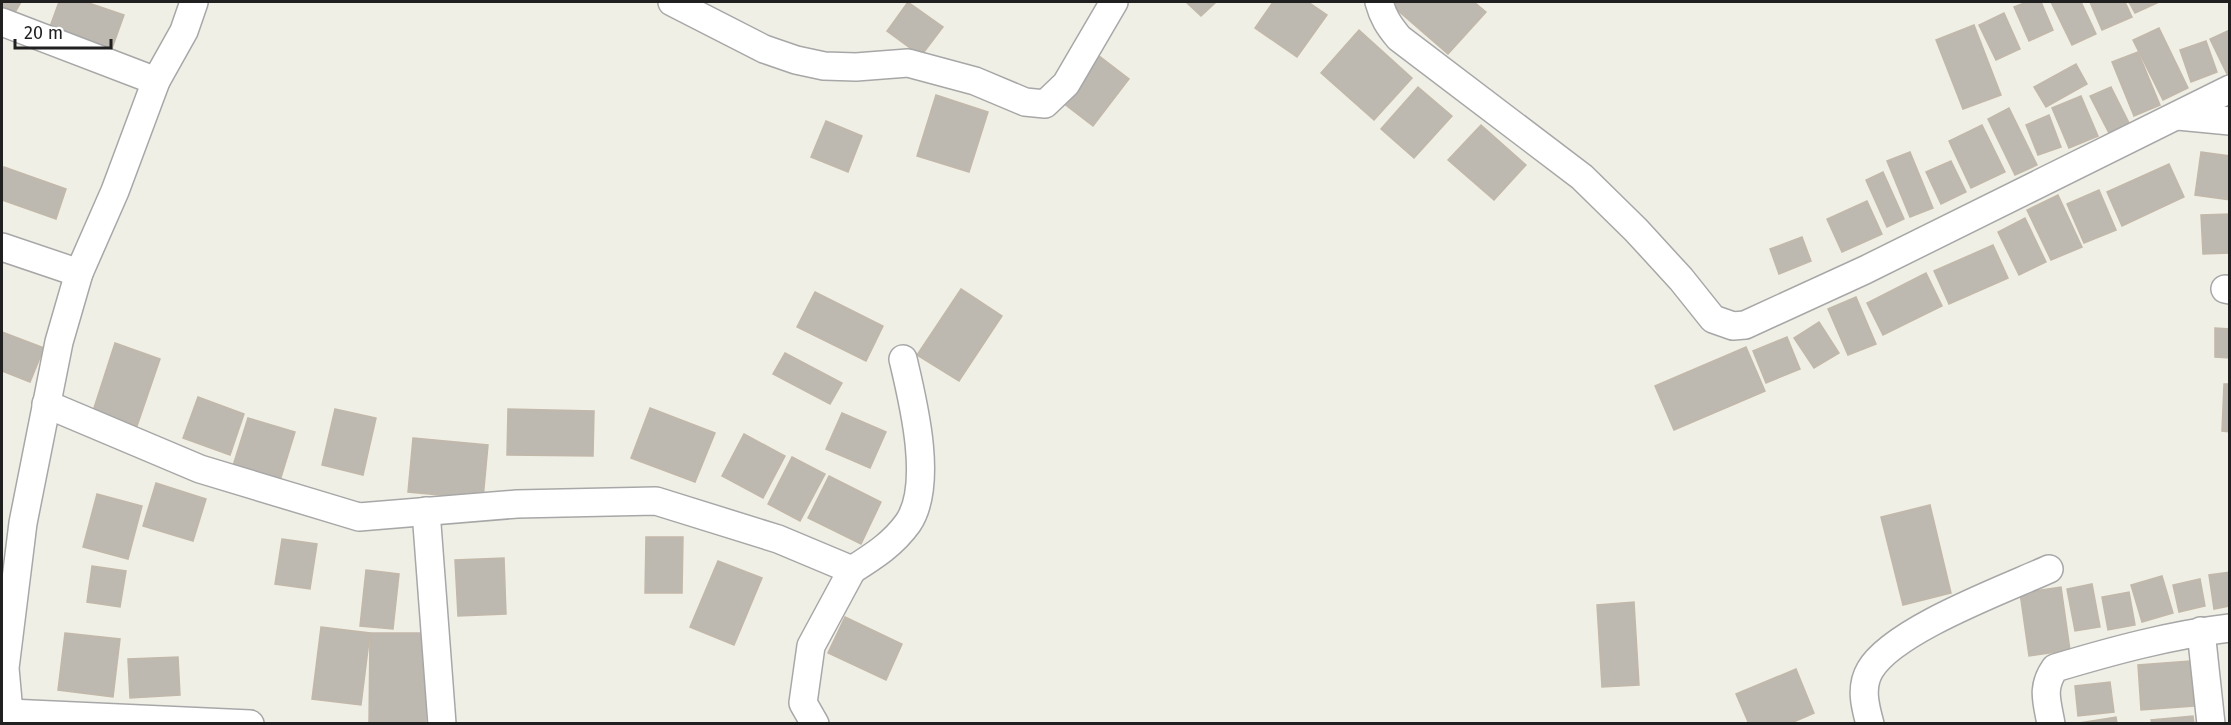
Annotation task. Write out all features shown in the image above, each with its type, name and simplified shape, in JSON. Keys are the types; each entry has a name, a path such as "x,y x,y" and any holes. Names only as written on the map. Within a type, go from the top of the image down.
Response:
{"street":[{"path":"194,2 184,31 156,81 116,191 79,273 59,342 23,523 3,668 10,718 250,723"},
{"path":"672,2 764,50 796,60 824,66 856,68 908,63 975,81 1025,102 1046,104 1066,84 1114,2"},
{"path":"1380,2 1388,26 1399,38 1582,177 1644,238 1713,319 1733,326 1745,325 1865,270 2229,89"},
{"path":"2,22 156,81"},
{"path":"2178,116 2229,121"},
{"path":"2,247 79,273"},
{"path":"814,723 803,703 811,646 852,570 885,549 909,521 917,498 920,474 919,439 903,359"},
{"path":"46,404 200,469 359,516 517,504 656,501 778,539 852,570"},
{"path":"426,511 442,723"},
{"path":"1870,723 1863,700 1869,671 1887,649 1942,616 2049,569"},
{"path":"2051,723 2045,690 2048,678 2055,668 2108,652 2201,631 2229,628"},
{"path":"2201,631 2211,723"}],"building":[{"path":"2,2 21,2 10,21 2,16"},
{"path":"59,2 86,2 124,15 110,54 48,32"},
{"path":"908,2 943,27 921,56 887,31"},
{"path":"1186,2 1216,2 1201,16"},
{"path":"1273,2 1308,2 1327,15 1297,57 1255,28"},
{"path":"1388,2 1474,2 1486,12 1448,54"},
{"path":"2027,2 2041,2 2053,30 2029,41 2014,7"},
{"path":"2051,2 2081,2 2096,34 2072,45"},
{"path":"2090,2 2125,2 2132,17 2102,30"},
{"path":"2129,2 2159,2 2135,13"},
{"path":"2004,13 2020,49 1996,60 1979,25"},
{"path":"1974,25 2001,95 1963,109 1936,40"},
{"path":"2159,28 2188,88 2163,100 2133,40"},
{"path":"1359,30 1412,78 1374,120 1321,73"},
{"path":"2230,30 2230,73 2227,74 2210,39"},
{"path":"2206,41 2217,72 2191,82 2180,50"},
{"path":"1094,52 1129,79 1093,126 1058,99"},
{"path":"2138,52 2160,105 2134,116 2112,62"},
{"path":"2076,64 2087,84 2046,107 2034,87"},
{"path":"1418,87 1452,116 1414,158 1381,129"},
{"path":"2111,87 2130,125 2110,135 2090,96"},
{"path":"936,95 988,112 969,172 917,156"},
{"path":"2081,96 2098,136 2069,148 2052,108"},
{"path":"2009,108 2037,165 2015,175 1988,119"},
{"path":"2049,115 2061,147 2038,155 2026,125"},
{"path":"826,121 862,136 848,172 811,157"},
{"path":"1481,125 1526,165 1494,200 1448,160"},
{"path":"1982,125 2005,172 1971,188 1949,141"},
{"path":"1910,152 1933,208 1910,217 1887,161"},
{"path":"2201,152 2230,156 2230,200 2195,195"},
{"path":"1951,161 1966,192 1941,204 1926,172"},
{"path":"2169,164 2184,197 2122,226 2107,192"},
{"path":"4,167 66,189 56,219 2,200"},
{"path":"1883,172 1904,219 1887,227 1866,180"},
{"path":"2099,190 2116,230 2084,243 2067,204"},
{"path":"2058,195 2082,247 2051,260 2027,210"},
{"path":"1867,201 1882,234 1842,252 1827,219"},
{"path":"2230,214 2230,253 2203,254 2201,215"},
{"path":"2025,218 2046,262 2019,275 1998,232"},
{"path":"1802,237 1811,261 1779,274 1770,249"},
{"path":"1993,245 2008,278 1949,304 1934,271"},
{"path":"1926,273 1942,306 1883,335 1867,303"},
{"path":"961,289 1002,316 959,381 917,355"},
{"path":"815,292 883,326 866,361 797,327"},
{"path":"1856,297 1876,344 1848,355 1828,309"},
{"path":"1819,322 1839,353 1814,368 1794,338"},
{"path":"2215,328 2230,329 2230,358 2215,357"},
{"path":"2,332 44,348 30,382 2,371"},
{"path":"1787,337 1800,369 1766,383 1753,351"},
{"path":"115,343 160,359 137,426 93,411"},
{"path":"1746,347 1765,391 1674,430 1655,386"},
{"path":"785,353 842,383 830,404 773,374"},
{"path":"2224,384 2230,384 2230,432 2222,431"},
{"path":"198,397 244,414 230,455 183,438"},
{"path":"650,408 715,433 695,482 631,458"},
{"path":"335,409 376,418 363,475 322,465"},
{"path":"508,409 594,411 593,456 507,455"},
{"path":"842,413 886,432 870,468 826,449"},
{"path":"248,418 295,432 278,487 231,472"},
{"path":"744,434 785,456 763,498 722,476"},
{"path":"413,438 488,445 483,499 408,492"},
{"path":"792,457 825,474 800,521 768,504"},
{"path":"829,476 881,502 861,544 808,518"},
{"path":"156,483 206,499 193,541 143,526"},
{"path":"97,494 142,506 128,559 83,547"},
{"path":"1930,505 1951,593 1903,605 1881,517"},
{"path":"646,537 683,537 682,593 645,593"},
{"path":"282,539 317,544 310,589 275,584"},
{"path":"504,558 506,614 458,616 455,560"},
{"path":"718,561 762,578 734,645 690,627"},
{"path":"92,566 126,571 120,607 87,602"},
{"path":"366,570 399,574 393,629 360,626"},
{"path":"2230,572 2230,606 2214,609 2209,575"},
{"path":"2162,576 2173,613 2142,622 2131,585"},
{"path":"2200,579 2205,606 2179,612 2173,585"},
{"path":"2092,584 2100,627 2075,631 2067,589"},
{"path":"2061,587 2070,650 2029,656 2020,593"},
{"path":"2129,592 2135,625 2108,630 2102,597"},
{"path":"1634,602 1639,685 1602,687 1597,605"},
{"path":"845,617 902,644 886,680 828,653"},
{"path":"321,627 370,633 361,705 312,699"},
{"path":"65,633 120,639 113,697 58,690"},
{"path":"370,633 426,633 426,724 369,724"},
{"path":"178,657 180,695 130,698 128,659"},
{"path":"2190,661 2194,706 2141,710 2138,665"},
{"path":"1796,669 1814,713 1789,724 1749,724 1736,694"},
{"path":"2110,682 2114,712 2078,716 2075,686"},
{"path":"2193,716 2194,724 2152,724 2151,720"},
{"path":"2116,717 2117,724 2079,723"}]}
